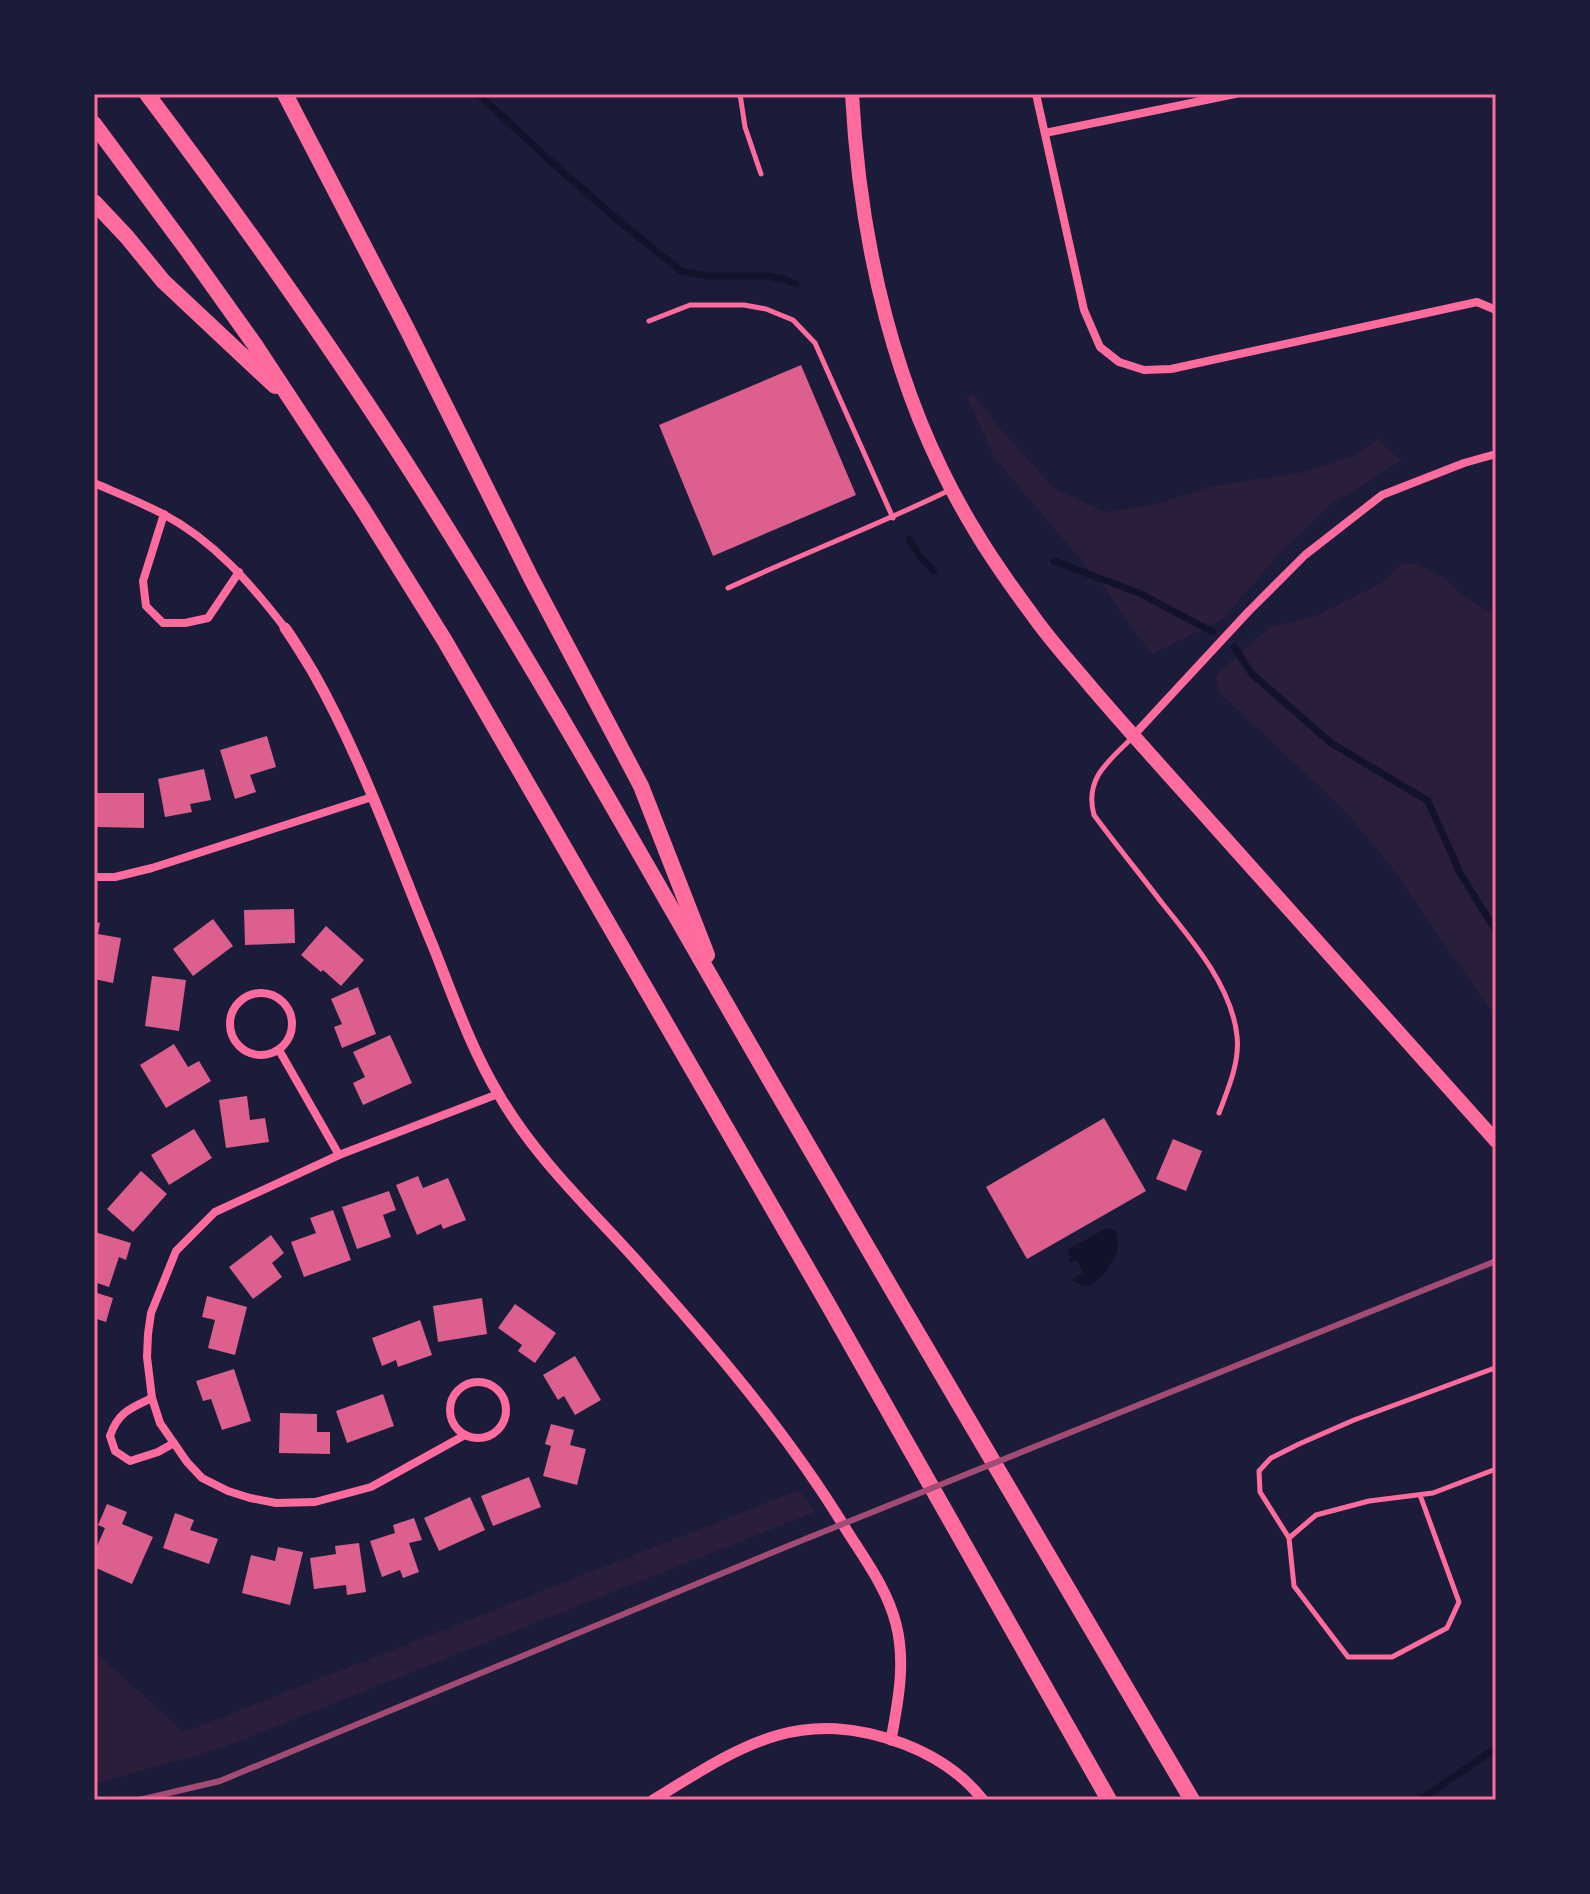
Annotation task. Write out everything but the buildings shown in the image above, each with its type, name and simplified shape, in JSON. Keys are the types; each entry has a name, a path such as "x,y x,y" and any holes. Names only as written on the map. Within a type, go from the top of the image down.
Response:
{"highway":[{"path":"147,94 296,298 423,489 548,696 1192,1800"},
{"path":"285,94 531,578 641,786 726,1005"},
{"path":"94,124 297,407 445,641 825,1299 1109,1800"},
{"path":"94,202 163,281 297,407"}],"main road":[{"path":"852,94 866,224 888,326 928,439 972,527 1033,616 1133,736 1496,1141"}],"street":[{"path":"1036,94 1084,310 1100,347 1119,362 1144,370 1171,369 1477,302 1496,310"},
{"path":"1045,133 1235,94"},
{"path":"1133,736 1305,555 1382,495 1496,454"},
{"path":"94,483 164,514 194,534 239,572 285,628 313,672 342,727 462,1020 498,1094 551,1168 731,1368 801,1462 886,1595 901,1647 898,1702 891,1740"},
{"path":"164,514 143,581 146,606 163,623 185,623 208,618 239,572"},
{"path":"94,877 115,877 152,868 372,797"},
{"path":"262,993 272,995 287,1007 291,1015 290,1034 279,1050 258,1055 239,1047 230,1028 235,1007 242,999 262,993"},
{"path":"279,1050 339,1155"},
{"path":"465,1435 453,1422 450,1413 454,1396 467,1384 475,1382 493,1386 500,1392 506,1409 505,1419 493,1434 484,1438 465,1435 371,1487 315,1502 276,1503 228,1491 202,1478 160,1423 152,1398 147,1357 151,1313 176,1251 215,1212 339,1155 498,1094"},
{"path":"152,1398 120,1416 110,1436 115,1451 130,1461 174,1443"},
{"path":"653,1800 735,1752 769,1737 797,1730 846,1729 891,1740 942,1762 983,1800"}],"lane":[{"path":"740,94 745,127 761,174"},
{"path":"649,321 690,305 744,305 766,309 793,320 815,343 893,518"},
{"path":"728,588 893,518 952,489"},
{"path":"1133,736 1094,781 1091,803 1094,815 1196,946 1223,992 1237,1037 1234,1069 1219,1113"},
{"path":"1420,1495 1459,1602 1447,1628 1392,1657 1348,1657 1294,1586 1289,1538 1260,1492 1259,1471 1271,1458 1354,1420 1462,1379 1496,1370"},
{"path":"1289,1538 1316,1515 1369,1501 1433,1493 1496,1469"}],"shaded area":[{"path":"973,394 1054,488 1105,512 1152,505 1212,486 1299,473 1354,456 1378,439 1401,461 1330,505 1280,553 1222,620 1151,654 1106,590 994,457 967,397"},
{"path":"1403,563 1417,564 1443,577 1464,597 1496,615 1496,1018 1387,861 1344,810 1220,693 1216,679 1221,670 1270,627 1316,616 1380,584"},
{"path":"1107,1228 1115,1230 1117,1238 1113,1261 1091,1286 1071,1280 1083,1273 1077,1260 1069,1263 1071,1257 1067,1250"},
{"path":"799,1490 815,1512 219,1749 94,1784 94,1651 184,1732"}],"waterway":[{"path":"478,94 626,227 681,271 709,276 769,276 796,284"},
{"path":"909,539 934,571"},
{"path":"1054,561 1139,593 1213,632"},
{"path":"1234,647 1252,674 1331,743 1428,801 1460,873 1496,931"},
{"path":"1420,1800 1496,1748"}],"railway":[{"path":"139,1800 220,1781 793,1544 1496,1261"}]}
